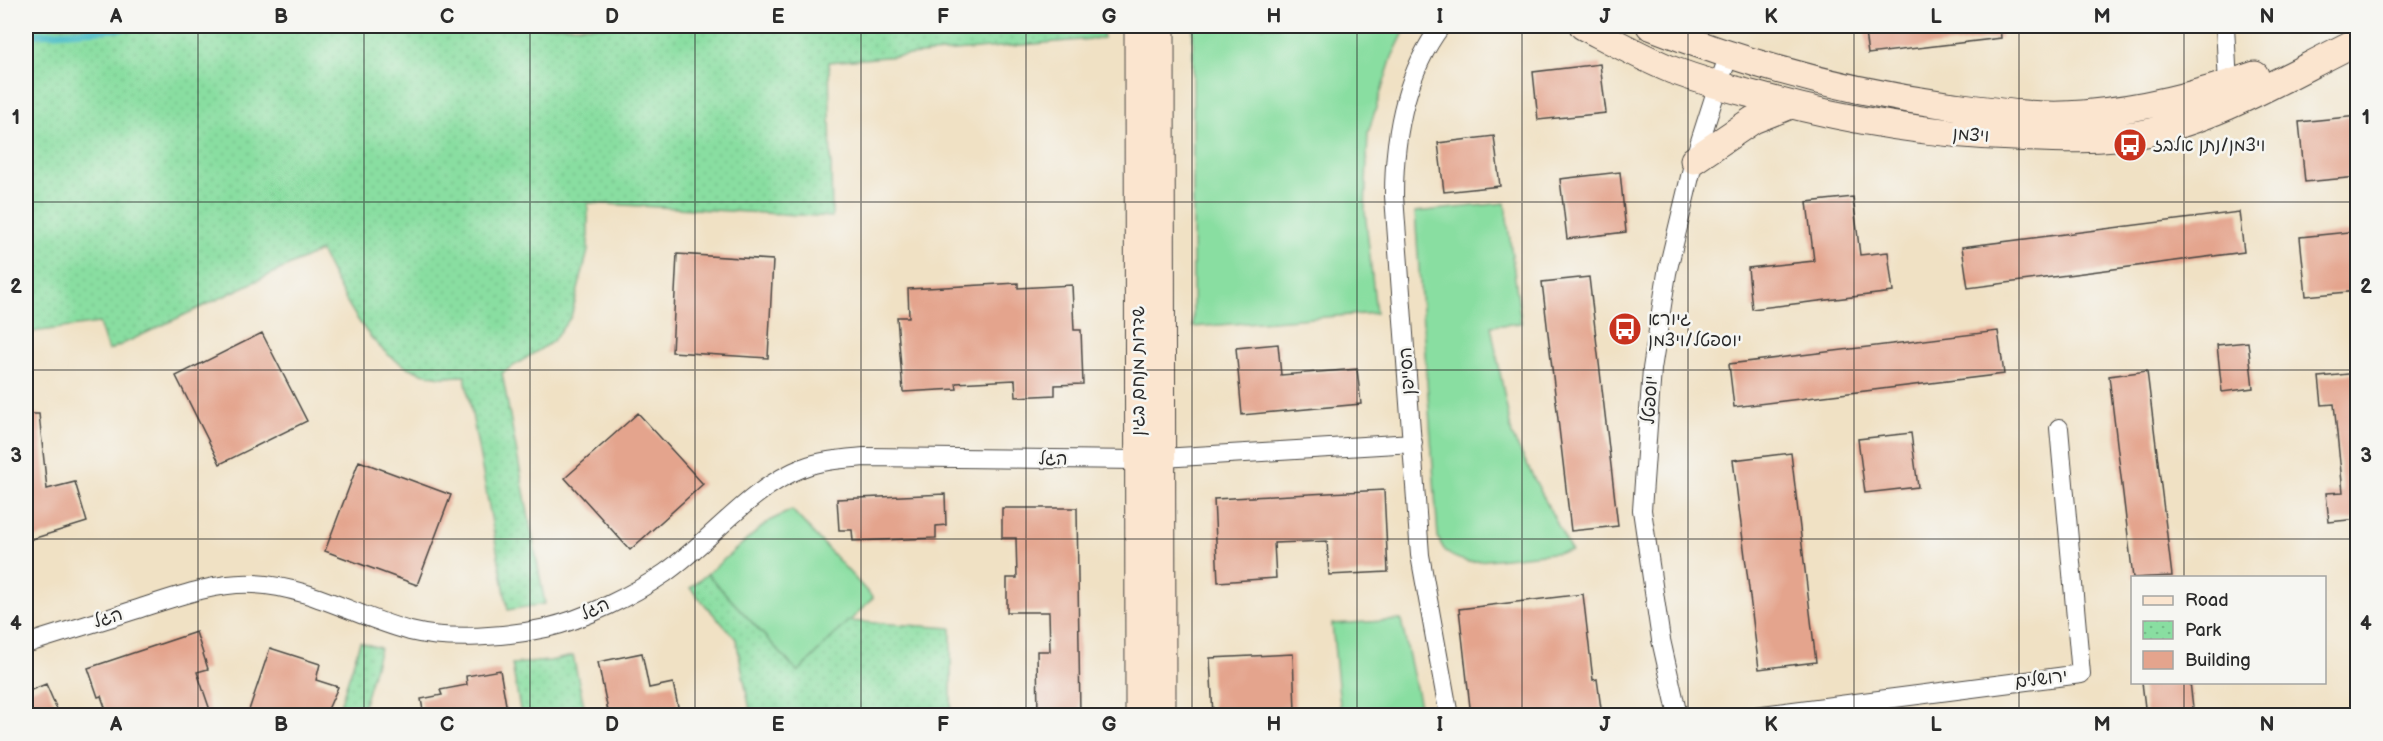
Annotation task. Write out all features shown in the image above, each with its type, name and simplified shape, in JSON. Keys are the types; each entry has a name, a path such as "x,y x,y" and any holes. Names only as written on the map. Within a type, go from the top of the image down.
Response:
{"street":[{"name":"שדרות מנחם בגין","path":"1138,26 1150,459 1162,716"},
{"name":"שדרות מנחם בגין","path":"1139,716 1150,459 1161,26"},
{"name":"ויצמן","path":"1583,26 1671,69 1718,85 1791,105 1880,124 1959,135 2086,138 2144,133 2180,124 2241,99 2358,39"},
{"name":"ויצמן","path":"1650,26 1787,73 1895,98 2008,114 2081,114 2152,105 2228,85 2358,39"},
{"path":"2226,26 2228,85"},
{"name":"הסייפן","path":"1438,28 1424,54 1407,98 1394,162 1395,231 1420,555 1449,716"},
{"name":"יוספטל","path":"1678,716 1661,640 1642,510 1652,369 1667,273 1694,160 1730,55"},
{"path":"1694,160 1753,120 1791,105"},
{"name":"ירושלים","path":"1755,716 2081,674 2059,428"},
{"name":"הגל","path":"26,644 186,594 222,586 252,584 286,588 412,631 459,636 546,628 585,615 629,594 666,572 774,483 802,468 833,459 865,457 1150,459 1413,443"}],"green space":[{"path":"26,26 1104,26 1103,38 829,62 832,217 588,203 588,251 571,317 552,342 502,373 545,604 508,610 465,376 442,377 418,372 398,362 381,348 353,312 320,251 108,351 99,323 26,333"},
{"path":"1193,26 1407,26 1392,57 1368,133 1365,211 1376,313 1193,327"},
{"path":"1505,203 1521,323 1491,326 1512,435 1571,551 1468,562 1449,554 1438,537 1415,212"},
{"path":"792,510 873,598 798,672 707,574 769,521"},
{"path":"707,574 798,672 848,621 951,628 951,715 751,715 736,639 690,588"},
{"path":"1401,620 1422,715 1341,715 1332,624"},
{"path":"360,642 380,648 361,715 337,715"},
{"path":"573,656 586,715 521,715 512,664 550,661"}],"building":[{"path":"1864,26 2000,26 2001,38 1868,54"},
{"path":"1600,64 1606,113 1538,120 1533,72"},
{"path":"2358,116 2358,177 2305,182 2299,122"},
{"path":"1494,136 1500,186 1444,192 1438,143"},
{"path":"1620,172 1626,232 1567,239 1560,179"},
{"path":"1853,197 1860,255 1888,252 1893,292 1752,309 1748,268 1814,261 1807,202"},
{"path":"2239,212 2244,252 1968,288 1962,247"},
{"path":"2358,231 2358,291 2306,296 2300,237"},
{"path":"677,254 773,260 768,358 672,352"},
{"path":"1589,277 1618,526 1571,531 1542,282"},
{"path":"1018,283 1018,288 1072,285 1074,330 1081,330 1083,384 1055,385 1055,395 1016,397 1015,380 956,383 957,389 903,392 897,317 909,317 908,289"},
{"path":"1998,331 2004,374 1734,407 1729,364"},
{"path":"262,333 307,421 220,464 176,376"},
{"path":"2248,342 2253,388 2222,392 2217,345"},
{"path":"1278,344 1281,375 1357,369 1361,404 1242,415 1236,348"},
{"path":"2147,371 2172,576 2133,576 2109,376"},
{"path":"2358,373 2358,519 2329,522 2326,493 2343,492 2334,404 2322,405 2319,377"},
{"path":"638,413 703,484 630,550 565,478"},
{"path":"26,414 39,414 47,489 75,482 87,522 26,541"},
{"path":"1911,433 1918,487 1865,493 1858,439"},
{"path":"1791,453 1816,662 1759,669 1733,460"},
{"path":"359,461 451,495 417,585 325,551"},
{"path":"1384,490 1388,572 1329,575 1327,541 1274,543 1276,578 1218,582 1214,499"},
{"path":"945,494 946,525 936,526 936,538 853,541 852,530 839,530 837,499"},
{"path":"1002,508 1077,508 1080,716 1038,716 1037,651 1050,651 1049,612 1007,612 1007,578 1017,578 1016,538 1002,538"},
{"path":"1583,594 1593,680 1597,679 1602,716 1471,716 1459,609"},
{"path":"196,632 208,669 197,672 212,716 108,716 101,696 98,697 88,668"},
{"path":"270,648 320,664 316,680 338,687 325,716 247,716"},
{"path":"642,653 649,688 673,683 680,716 609,716 598,662"},
{"path":"1293,654 1295,712 1261,716 1213,716 1210,658"},
{"path":"500,670 508,716 424,716 421,699 442,695 440,690 467,685 466,676"},
{"path":"46,684 60,716 26,716 26,692"},
{"path":"2142,684 2190,684 2194,716 2146,716"}],"waterway":[{"path":"26,35 140,26"}],"place":[{"name":"ויצמן/נתן אלבז","path":"2130,145"},
{"name":"גיורא יוספטל/ויצמן","path":"1625,329"}]}
